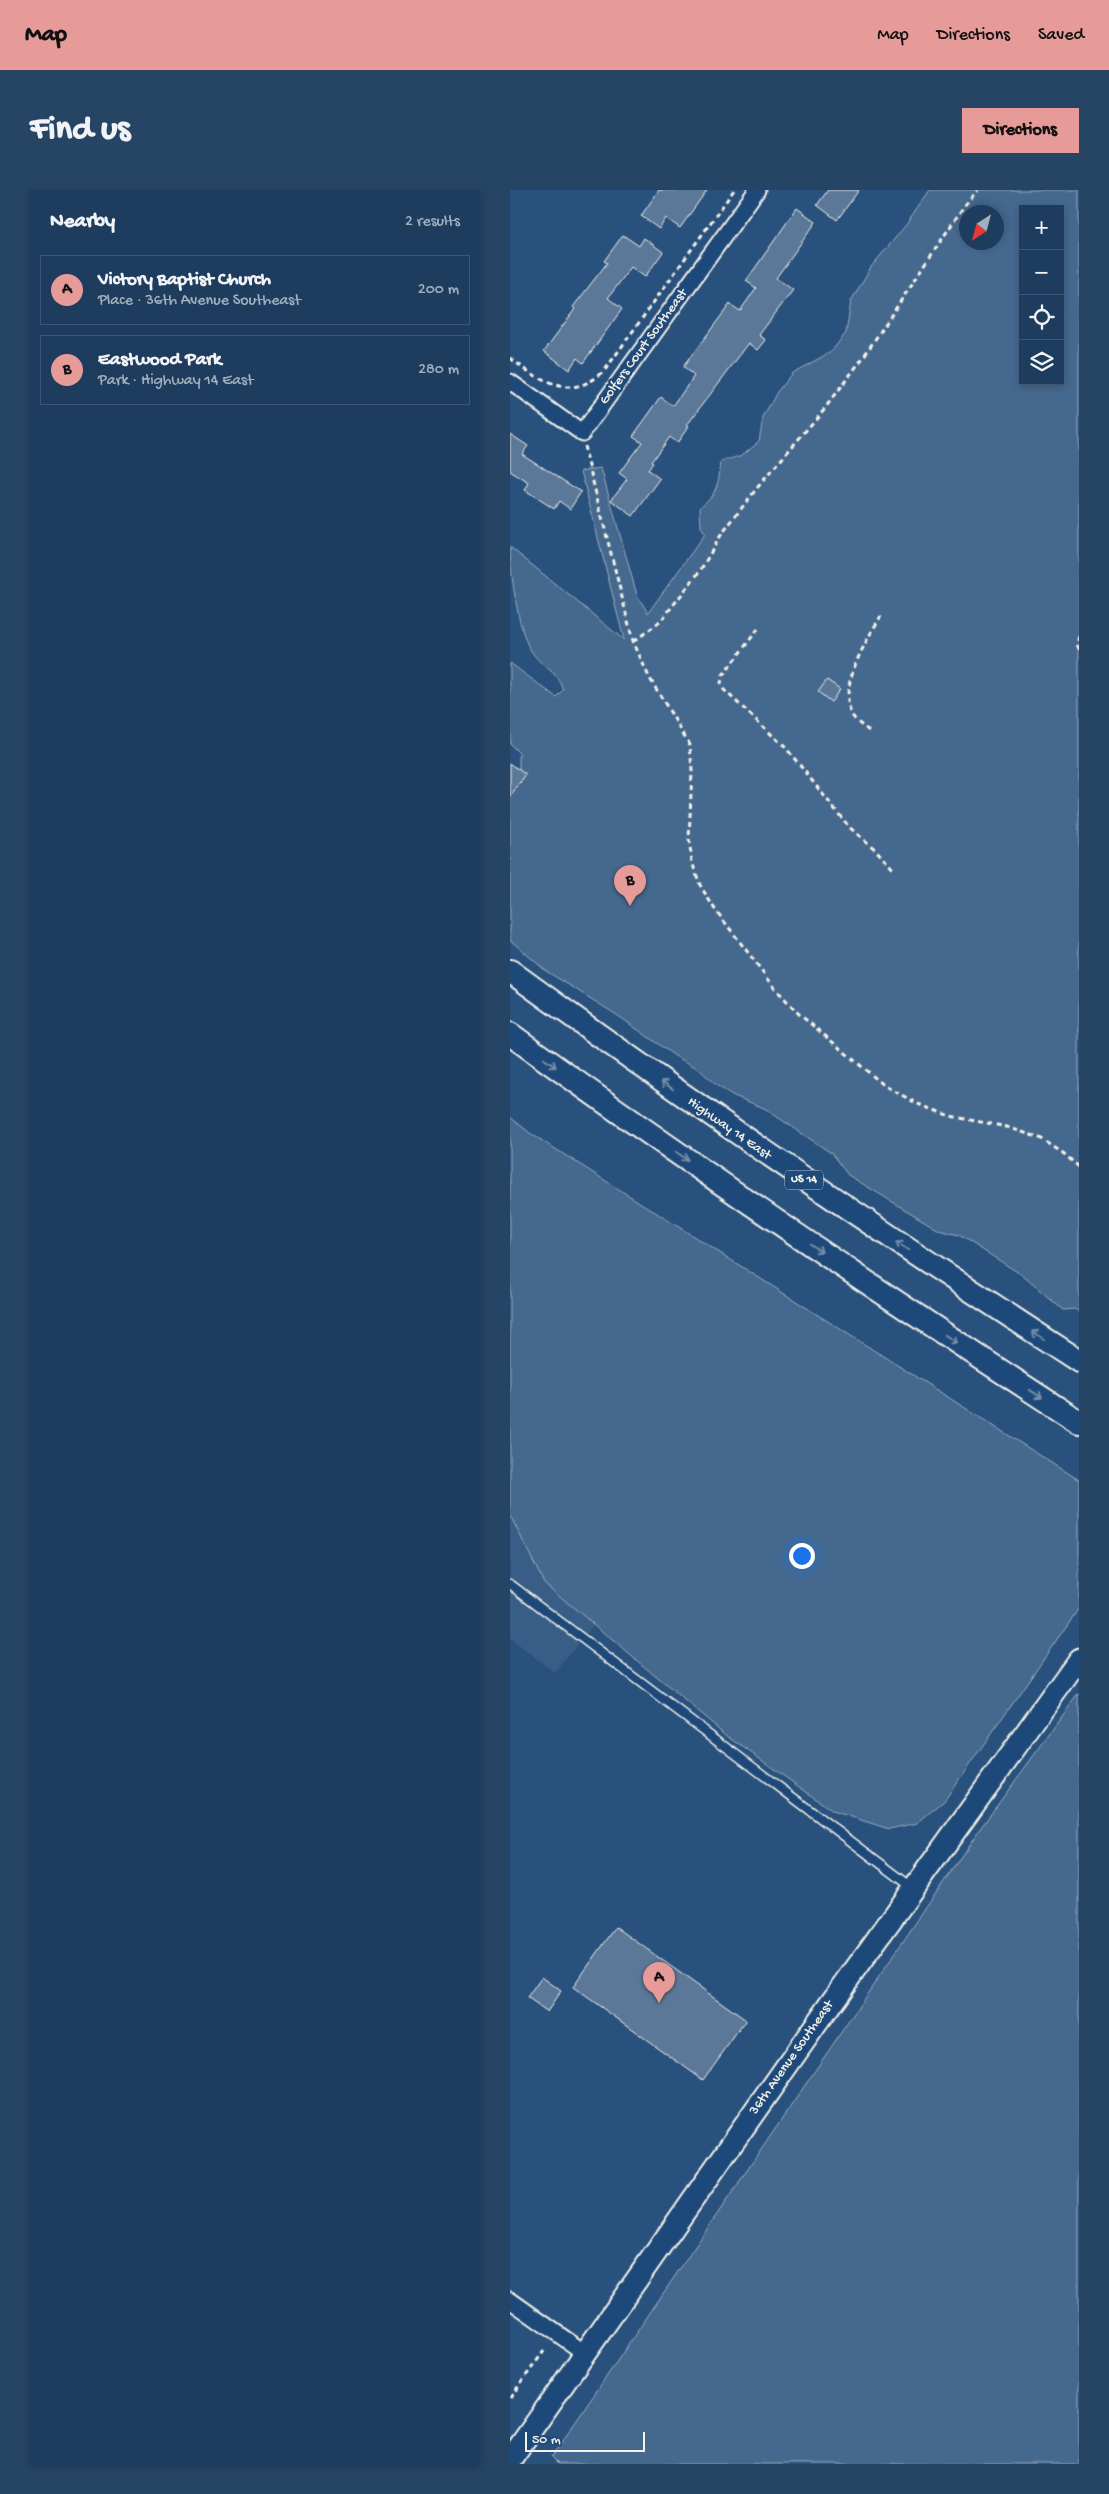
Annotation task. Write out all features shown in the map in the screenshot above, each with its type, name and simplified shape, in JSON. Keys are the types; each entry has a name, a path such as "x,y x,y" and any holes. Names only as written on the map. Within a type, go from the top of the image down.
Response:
{"main road":[{"name":"Highway 14 East","path":"510,971 746,1141 937,1269 1079,1361"},
{"path":"510,1034 715,1179 867,1283 1079,1422"}],"street":[{"name":"Golfers Court Southeast","path":"510,382 582,433 757,190"},
{"name":"36th Avenue Southeast","path":"510,2460 913,1888 1079,1659"},
{"path":"510,2300 584,2354"}],"lane":[{"path":"510,1584 913,1888"}],"path":[{"path":"510,358 550,384 580,388 592,383 605,370 734,190"},
{"path":"633,641 660,622 700,571 721,535 826,408 964,206 978,190"},
{"path":"588,463 633,641 649,677 690,746 692,771 689,839 692,862 700,885 714,908 775,988 799,1014 886,1086 918,1104 950,1116 1008,1127 1040,1138 1063,1153 1079,1167"},
{"path":"869,731 851,714 848,705 849,691 858,658 881,616"},
{"path":"758,629 723,675 721,683 724,690 786,748 850,827 876,850 895,871"},
{"path":"1079,636 1077,644 1079,648"},
{"path":"510,2398 544,2351"}],"shaded area":[{"path":"930,190 1079,190 1079,1312 1075,1309 1063,1310 1022,1275 959,1235 939,1230 848,1175 831,1153 764,1108 734,1096 716,1085 699,1069 675,1056 617,1015 546,971 510,940 510,789 519,770 519,753 510,744 510,663 556,697 563,690 557,677 534,655 526,640 511,570 510,547 624,640 581,471 601,468 637,595 648,613 705,534 701,527 700,507 716,488 721,462 742,455 759,441 763,418 777,392 792,373 831,352 846,333 851,301 871,267 906,225"},
{"path":"510,1117 530,1133 1079,1480 1079,1608 944,1801 917,1823 889,1829 833,1811 726,1735 544,1583 510,1515"},
{"path":"510,1515 544,1583 594,1624 555,1673 510,1639"},
{"path":"1079,1694 1079,2464 557,2464 551,2458 979,1830"}],"building":[{"path":"659,190 707,190 680,228 666,218 659,229 641,216"},
{"path":"828,190 859,190 837,220 817,205"},
{"path":"797,208 816,222 776,278 793,290 759,335 766,340 758,350 749,343 687,425 689,426 677,443 669,437 651,462 653,463 648,470 660,479 633,516 611,500 627,479 619,473 642,442 633,436 661,397 673,406 694,376 683,367 730,304 740,311 756,288 746,281"},
{"path":"623,235 639,246 644,238 663,252 645,277 631,267 608,298 622,309 583,363 577,358 569,370 544,351 575,309 573,307 607,263 604,261"},
{"path":"510,434 528,446 522,454 581,492 570,509 559,501 554,509 525,490 529,483 510,471"},
{"path":"827,680 840,689 831,702 818,692"},
{"path":"510,763 526,775 510,797"},
{"path":"616,1927 746,2020 703,2080 573,1987"},
{"path":"542,1977 561,1991 547,2012 527,1998"}],"place":[{"name":"Eastwood Park","path":"630,906"},
{"name":"Victory Baptist Church","path":"659,2003"}]}
